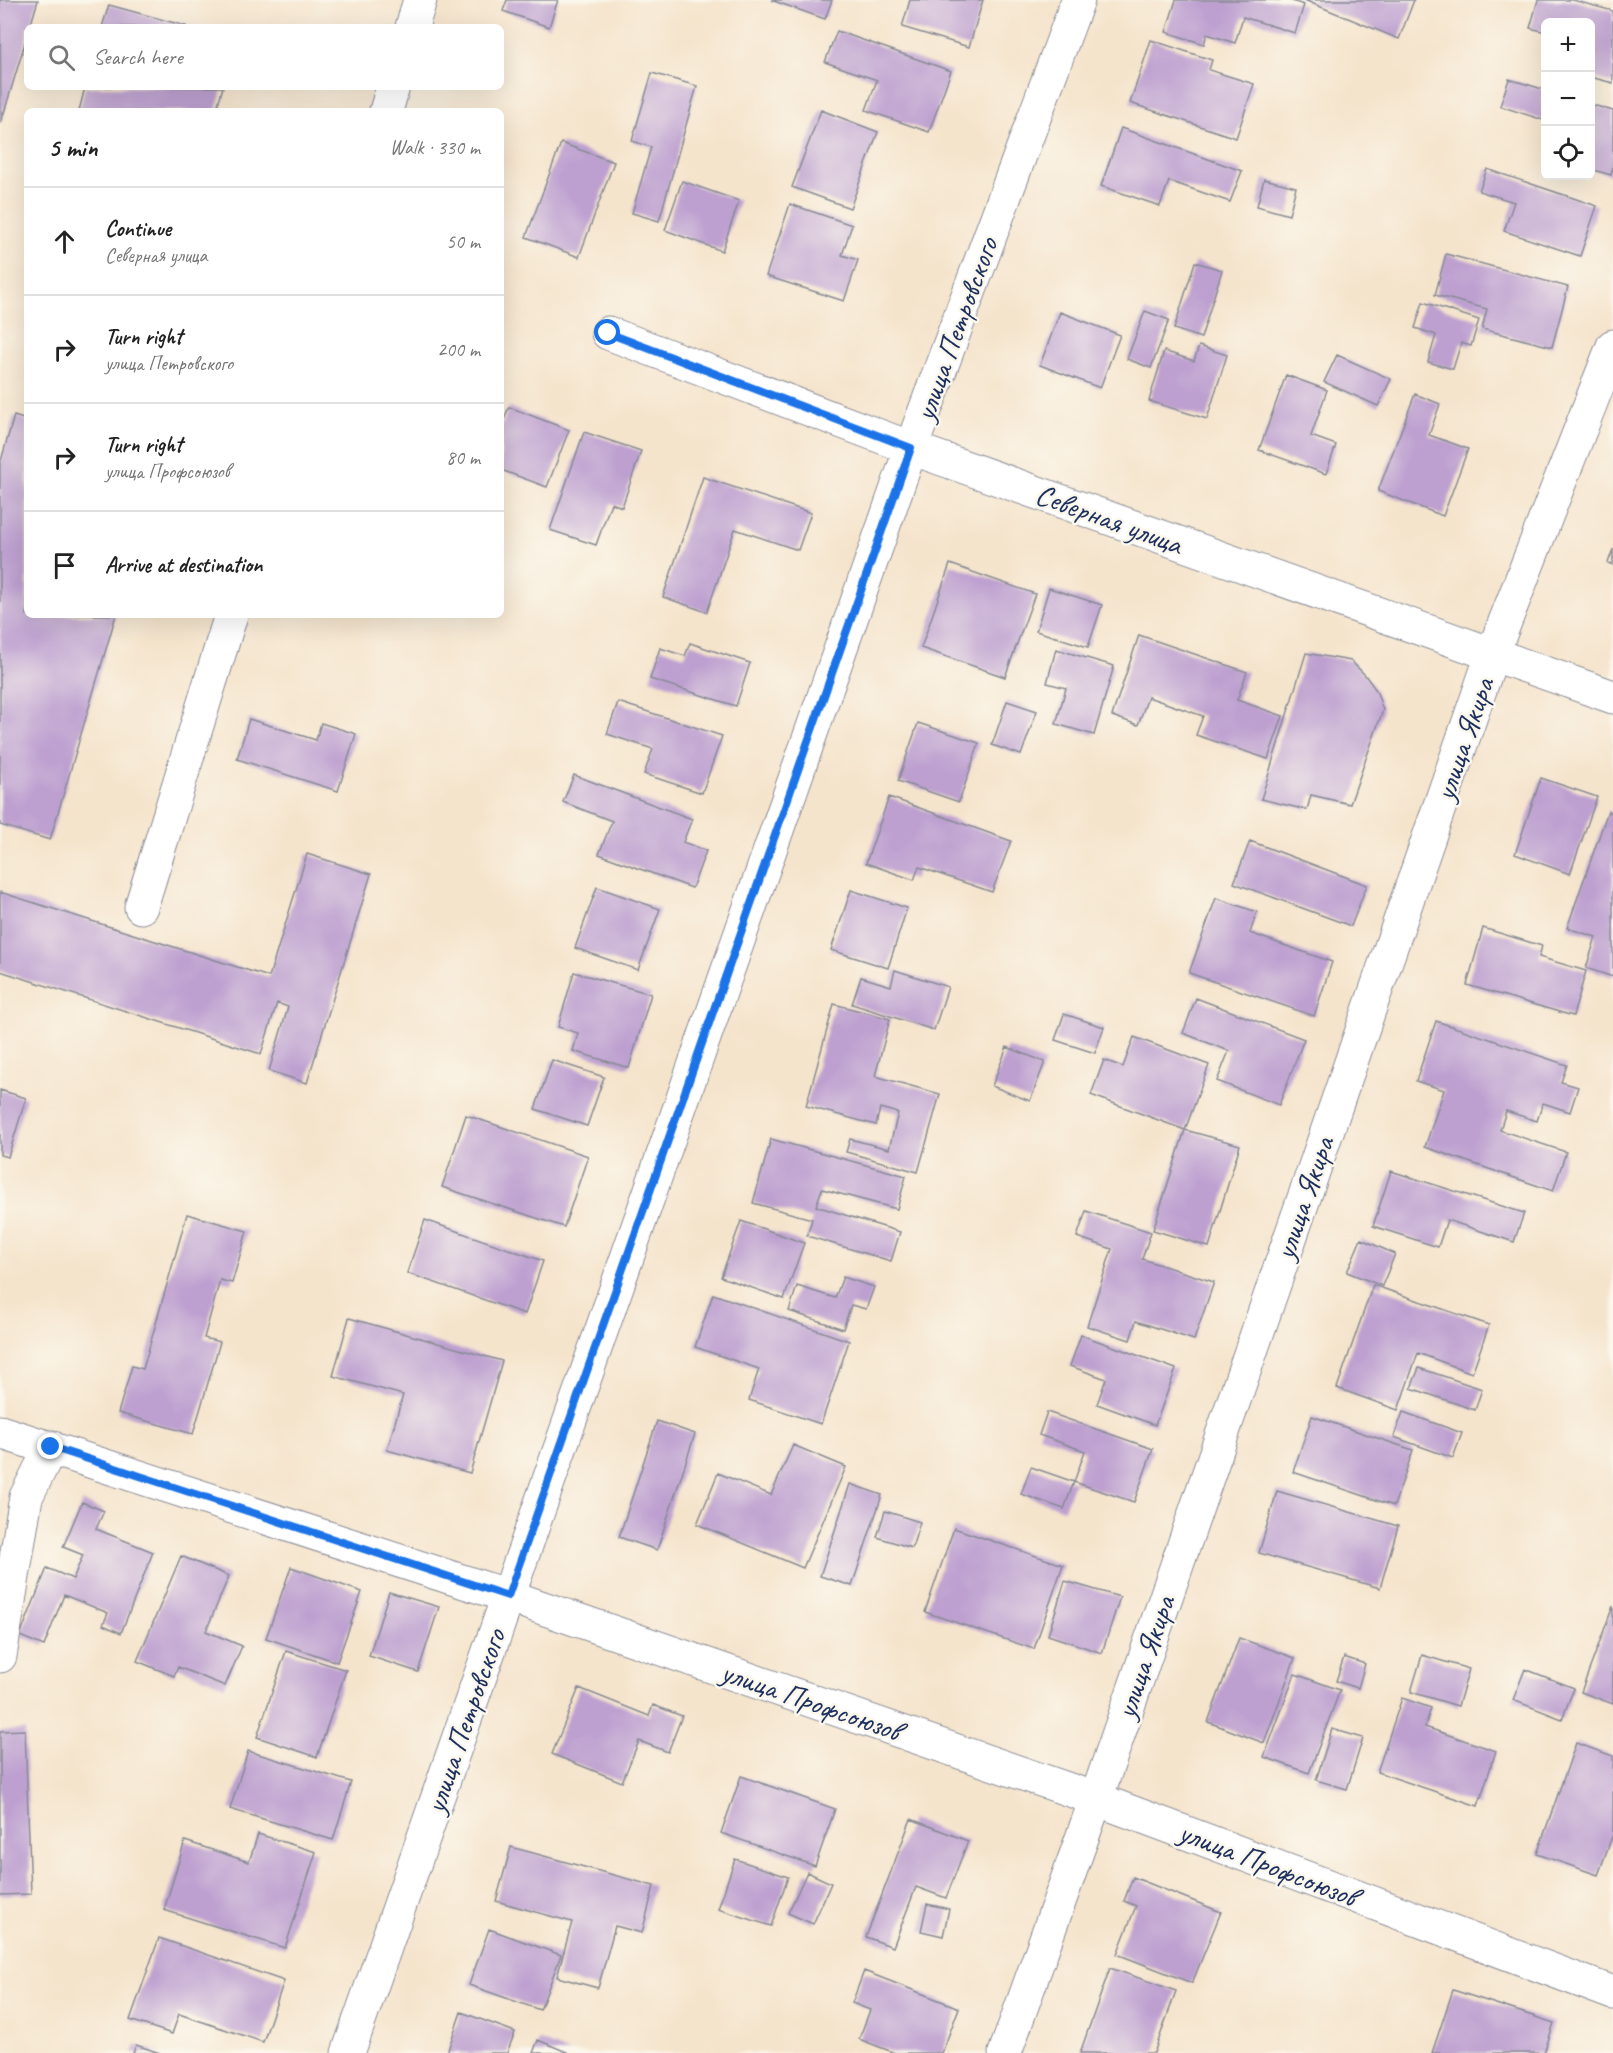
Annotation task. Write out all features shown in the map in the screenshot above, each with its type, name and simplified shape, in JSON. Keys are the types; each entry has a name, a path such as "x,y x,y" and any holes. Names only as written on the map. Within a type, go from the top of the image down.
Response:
{"street":[{"path":"412,24 420,0"},
{"name":"улица Петровского","path":"348,2053 911,448 1078,0"},
{"path":"387,108 392,90"},
{"name":"Северная улица","path":"608,333 911,448 1613,697"},
{"name":"улица Якира","path":"1005,2053 1096,1799 1492,655 1613,346"},
{"path":"141,906 230,618"},
{"name":"улица Профсоюзов","path":"0,1432 508,1596 1096,1799 1613,1993"},
{"path":"0,1656 26,1497 51,1447"}],"building":[{"path":"0,0 38,0 31,24 24,24 24,46 1,123"},
{"path":"507,0 558,0 549,27 503,11"},
{"path":"771,0 832,0 825,19"},
{"path":"910,0 983,0 969,47 902,27"},
{"path":"1176,0 1289,0 1304,5 1295,33 1243,17 1235,43 1207,34 1204,44 1166,32"},
{"path":"1304,0 1414,0 1399,39"},
{"path":"1538,0 1573,0 1613,11 1613,83 1595,78 1595,18 1541,18 1541,31 1530,28"},
{"path":"109,5 179,24 103,24"},
{"path":"837,31 951,71 929,132 866,110 877,80 825,62"},
{"path":"1151,40 1212,60 1209,70 1254,84 1236,138 1130,103"},
{"path":"652,73 697,86 659,221 632,213 651,147 632,141"},
{"path":"1509,79 1541,89 1541,119 1500,106"},
{"path":"84,90 222,90 217,108 80,108"},
{"path":"1595,106 1613,111 1611,175 1595,170"},
{"path":"821,110 878,132 850,208 792,187"},
{"path":"1121,128 1242,171 1230,202 1169,181 1160,206 1101,186"},
{"path":"561,143 614,162 579,257 526,237"},
{"path":"1487,169 1597,206 1580,256 1504,231 1514,202 1479,191"},
{"path":"1264,179 1296,187 1289,215 1257,206"},
{"path":"682,181 739,201 722,251 665,230"},
{"path":"790,204 852,225 842,255 858,260 844,301 766,276"},
{"path":"1446,254 1568,287 1552,347 1482,329 1487,309 1435,295"},
{"path":"1195,262 1222,270 1201,338 1174,329"},
{"path":"1423,302 1479,320 1471,346 1461,343 1453,369 1428,362 1436,335 1415,328"},
{"path":"1145,311 1169,320 1151,368 1127,359"},
{"path":"1060,312 1120,335 1100,388 1040,365"},
{"path":"1199,346 1227,355 1207,419 1149,401 1164,351 1194,361"},
{"path":"1337,355 1391,379 1378,406 1324,382"},
{"path":"1286,375 1327,390 1311,436 1336,445 1326,474 1259,450"},
{"path":"1415,394 1440,404 1429,435 1468,449 1443,516 1378,491"},
{"path":"509,407 569,430 547,487 504,471 504,420"},
{"path":"14,416 24,419 24,618 115,618 50,840 0,825 0,464"},
{"path":"584,432 641,451 622,507 611,503 596,545 550,530"},
{"path":"703,477 811,513 798,550 735,529 707,612 663,597"},
{"path":"1613,549 1613,565 1608,563"},
{"path":"950,564 1035,594 1005,677 921,648"},
{"path":"1049,588 1102,605 1088,647 1036,631"},
{"path":"1139,635 1247,672 1237,700 1283,716 1268,759 1196,735 1203,716 1148,697 1138,725 1112,716"},
{"path":"690,643 750,663 736,706 650,679 660,648 685,656"},
{"path":"1056,649 1114,666 1094,735 1056,724 1066,688 1047,683"},
{"path":"1306,653 1351,661 1376,690 1383,710 1350,804 1311,795 1307,810 1261,799"},
{"path":"1007,701 1037,711 1021,755 992,745"},
{"path":"618,702 722,736 702,793 644,774 653,749 607,734"},
{"path":"249,719 316,740 321,723 356,734 338,791 237,759"},
{"path":"918,723 979,743 959,802 898,781"},
{"path":"574,775 692,819 683,842 706,851 692,888 599,854 612,821 563,802"},
{"path":"1541,778 1597,797 1570,874 1515,854"},
{"path":"889,797 1011,841 992,892 919,867 914,880 866,863"},
{"path":"1608,811 1613,813 1613,977 1586,968 1596,937 1567,928"},
{"path":"1250,841 1367,885 1351,926 1234,883"},
{"path":"307,854 371,874 307,1083 269,1071 288,1007 277,1003 261,1054 0,971 0,892 269,977"},
{"path":"597,887 660,909 638,970 575,948"},
{"path":"851,890 907,908 888,968 831,950"},
{"path":"1216,898 1257,912 1250,933 1332,962 1314,1016 1189,973"},
{"path":"1483,928 1542,946 1539,957 1586,971 1573,1016 1467,985"},
{"path":"895,970 948,987 934,1030 852,1004 861,977 891,986"},
{"path":"574,972 651,994 629,1068 573,1051 578,1033 558,1027"},
{"path":"1196,998 1304,1039 1279,1105 1217,1081 1229,1051 1183,1033"},
{"path":"834,1004 890,1019 875,1076 940,1094 918,1172 846,1152 850,1139 889,1149 898,1113 880,1108 876,1125 806,1106"},
{"path":"1064,1014 1104,1027 1095,1053 1055,1040"},
{"path":"1436,1021 1567,1065 1561,1082 1578,1087 1570,1112 1543,1103 1537,1121 1506,1111 1500,1130 1566,1152 1553,1191 1425,1147 1444,1090 1416,1081"},
{"path":"1134,1037 1209,1065 1185,1130 1091,1095 1104,1060 1123,1067"},
{"path":"1007,1047 1045,1062 1030,1101 992,1086"},
{"path":"552,1060 604,1077 587,1126 535,1109"},
{"path":"0,1090 26,1098 8,1157 0,1155"},
{"path":"466,1115 588,1156 564,1227 442,1187"},
{"path":"1185,1130 1240,1145 1209,1247 1153,1230"},
{"path":"771,1139 906,1176 897,1209 822,1189 816,1206 900,1232 891,1261 807,1236 812,1219 753,1203"},
{"path":"1391,1171 1524,1213 1514,1242 1447,1220 1438,1247 1373,1226"},
{"path":"1086,1211 1151,1232 1142,1259 1214,1282 1194,1340 1136,1321 1130,1340 1087,1326 1112,1249 1077,1237"},
{"path":"187,1214 247,1231 232,1283 220,1280 204,1338 220,1342 193,1434 118,1413 132,1366 143,1369"},
{"path":"425,1220 543,1261 525,1314 407,1273"},
{"path":"741,1221 804,1243 784,1299 721,1277"},
{"path":"1361,1239 1395,1254 1382,1286 1347,1272"},
{"path":"843,1277 874,1287 866,1309 851,1305 843,1329 789,1311 797,1286 835,1298"},
{"path":"1373,1285 1489,1325 1472,1373 1418,1353 1398,1410 1337,1388"},
{"path":"713,1294 849,1341 821,1424 749,1400 759,1369 695,1347"},
{"path":"349,1318 502,1361 470,1473 387,1450 403,1395 333,1376"},
{"path":"1081,1335 1176,1369 1155,1425 1097,1404 1106,1379 1070,1366"},
{"path":"1419,1368 1482,1389 1475,1410 1411,1388"},
{"path":"1047,1412 1153,1449 1134,1502 1074,1482 1085,1451 1039,1435"},
{"path":"1403,1412 1462,1433 1453,1458 1394,1437"},
{"path":"1312,1416 1413,1450 1394,1506 1293,1472"},
{"path":"657,1421 695,1434 657,1550 619,1537"},
{"path":"793,1445 846,1467 803,1568 697,1524 718,1473 771,1495"},
{"path":"1031,1467 1074,1482 1064,1509 1021,1494"},
{"path":"850,1484 882,1495 852,1586 820,1576"},
{"path":"1277,1491 1398,1526 1380,1588 1259,1553"},
{"path":"82,1502 104,1511 96,1529 153,1552 121,1633 103,1625 108,1613 64,1595 44,1646 20,1636 47,1568 73,1579 83,1555 63,1547"},
{"path":"885,1511 920,1522 912,1548 877,1537"},
{"path":"954,1528 1063,1565 1034,1649 925,1612"},
{"path":"181,1556 229,1576 206,1631 242,1646 225,1686 178,1667 174,1676 137,1661"},
{"path":"291,1567 362,1592 337,1662 266,1638"},
{"path":"1065,1581 1120,1597 1102,1653 1048,1635"},
{"path":"389,1592 439,1607 418,1672 369,1656"},
{"path":"1613,1606 1613,1704 1581,1692"},
{"path":"1239,1638 1295,1658 1264,1743 1208,1722"},
{"path":"286,1651 346,1670 317,1757 257,1737"},
{"path":"1422,1655 1469,1669 1458,1706 1411,1692"},
{"path":"1344,1657 1365,1664 1358,1688 1336,1681"},
{"path":"1525,1669 1574,1688 1562,1719 1513,1700"},
{"path":"1295,1674 1340,1690 1309,1773 1264,1757"},
{"path":"579,1688 649,1716 653,1705 682,1716 668,1752 639,1741 622,1782 552,1754"},
{"path":"1402,1698 1431,1708 1425,1727 1496,1751 1478,1806 1377,1772"},
{"path":"1332,1729 1363,1738 1347,1789 1316,1780"},
{"path":"25,1730 31,1894 0,1895 0,1731"},
{"path":"1576,1743 1613,1756 1613,1834 1598,1875 1537,1854"},
{"path":"248,1751 351,1782 333,1840 230,1809"},
{"path":"741,1776 835,1809 815,1866 721,1833"},
{"path":"911,1819 968,1841 946,1898 916,1887 893,1947 866,1937"},
{"path":"258,1834 316,1852 285,1948 164,1910 185,1841 249,1862"},
{"path":"511,1847 654,1886 642,1933 615,1926 598,1988 557,1977 572,1922 496,1901"},
{"path":"735,1859 788,1877 771,1926 718,1909"},
{"path":"807,1872 831,1883 813,1924 788,1913"},
{"path":"1133,1877 1221,1912 1192,1983 1117,1954 1136,1906 1124,1901"},
{"path":"927,1904 949,1909 943,1936 921,1931"},
{"path":"489,1929 561,1955 540,2010 469,1985"},
{"path":"159,1938 284,1981 263,2042 179,2014 172,2034 130,2020"},
{"path":"1110,1968 1176,1991 1154,2053 1080,2053"},
{"path":"864,1971 959,2008 942,2053 895,2053 859,2039 870,2010 852,2003"},
{"path":"1453,1990 1554,2023 1544,2053 1432,2053"},
{"path":"461,2012 515,2032 507,2053 447,2053"},
{"path":"538,2040 569,2053 533,2053"},
{"path":"136,2045 160,2053 133,2053"}],"route":[{"path":"51,1447 508,1596 911,448 608,333"}]}
